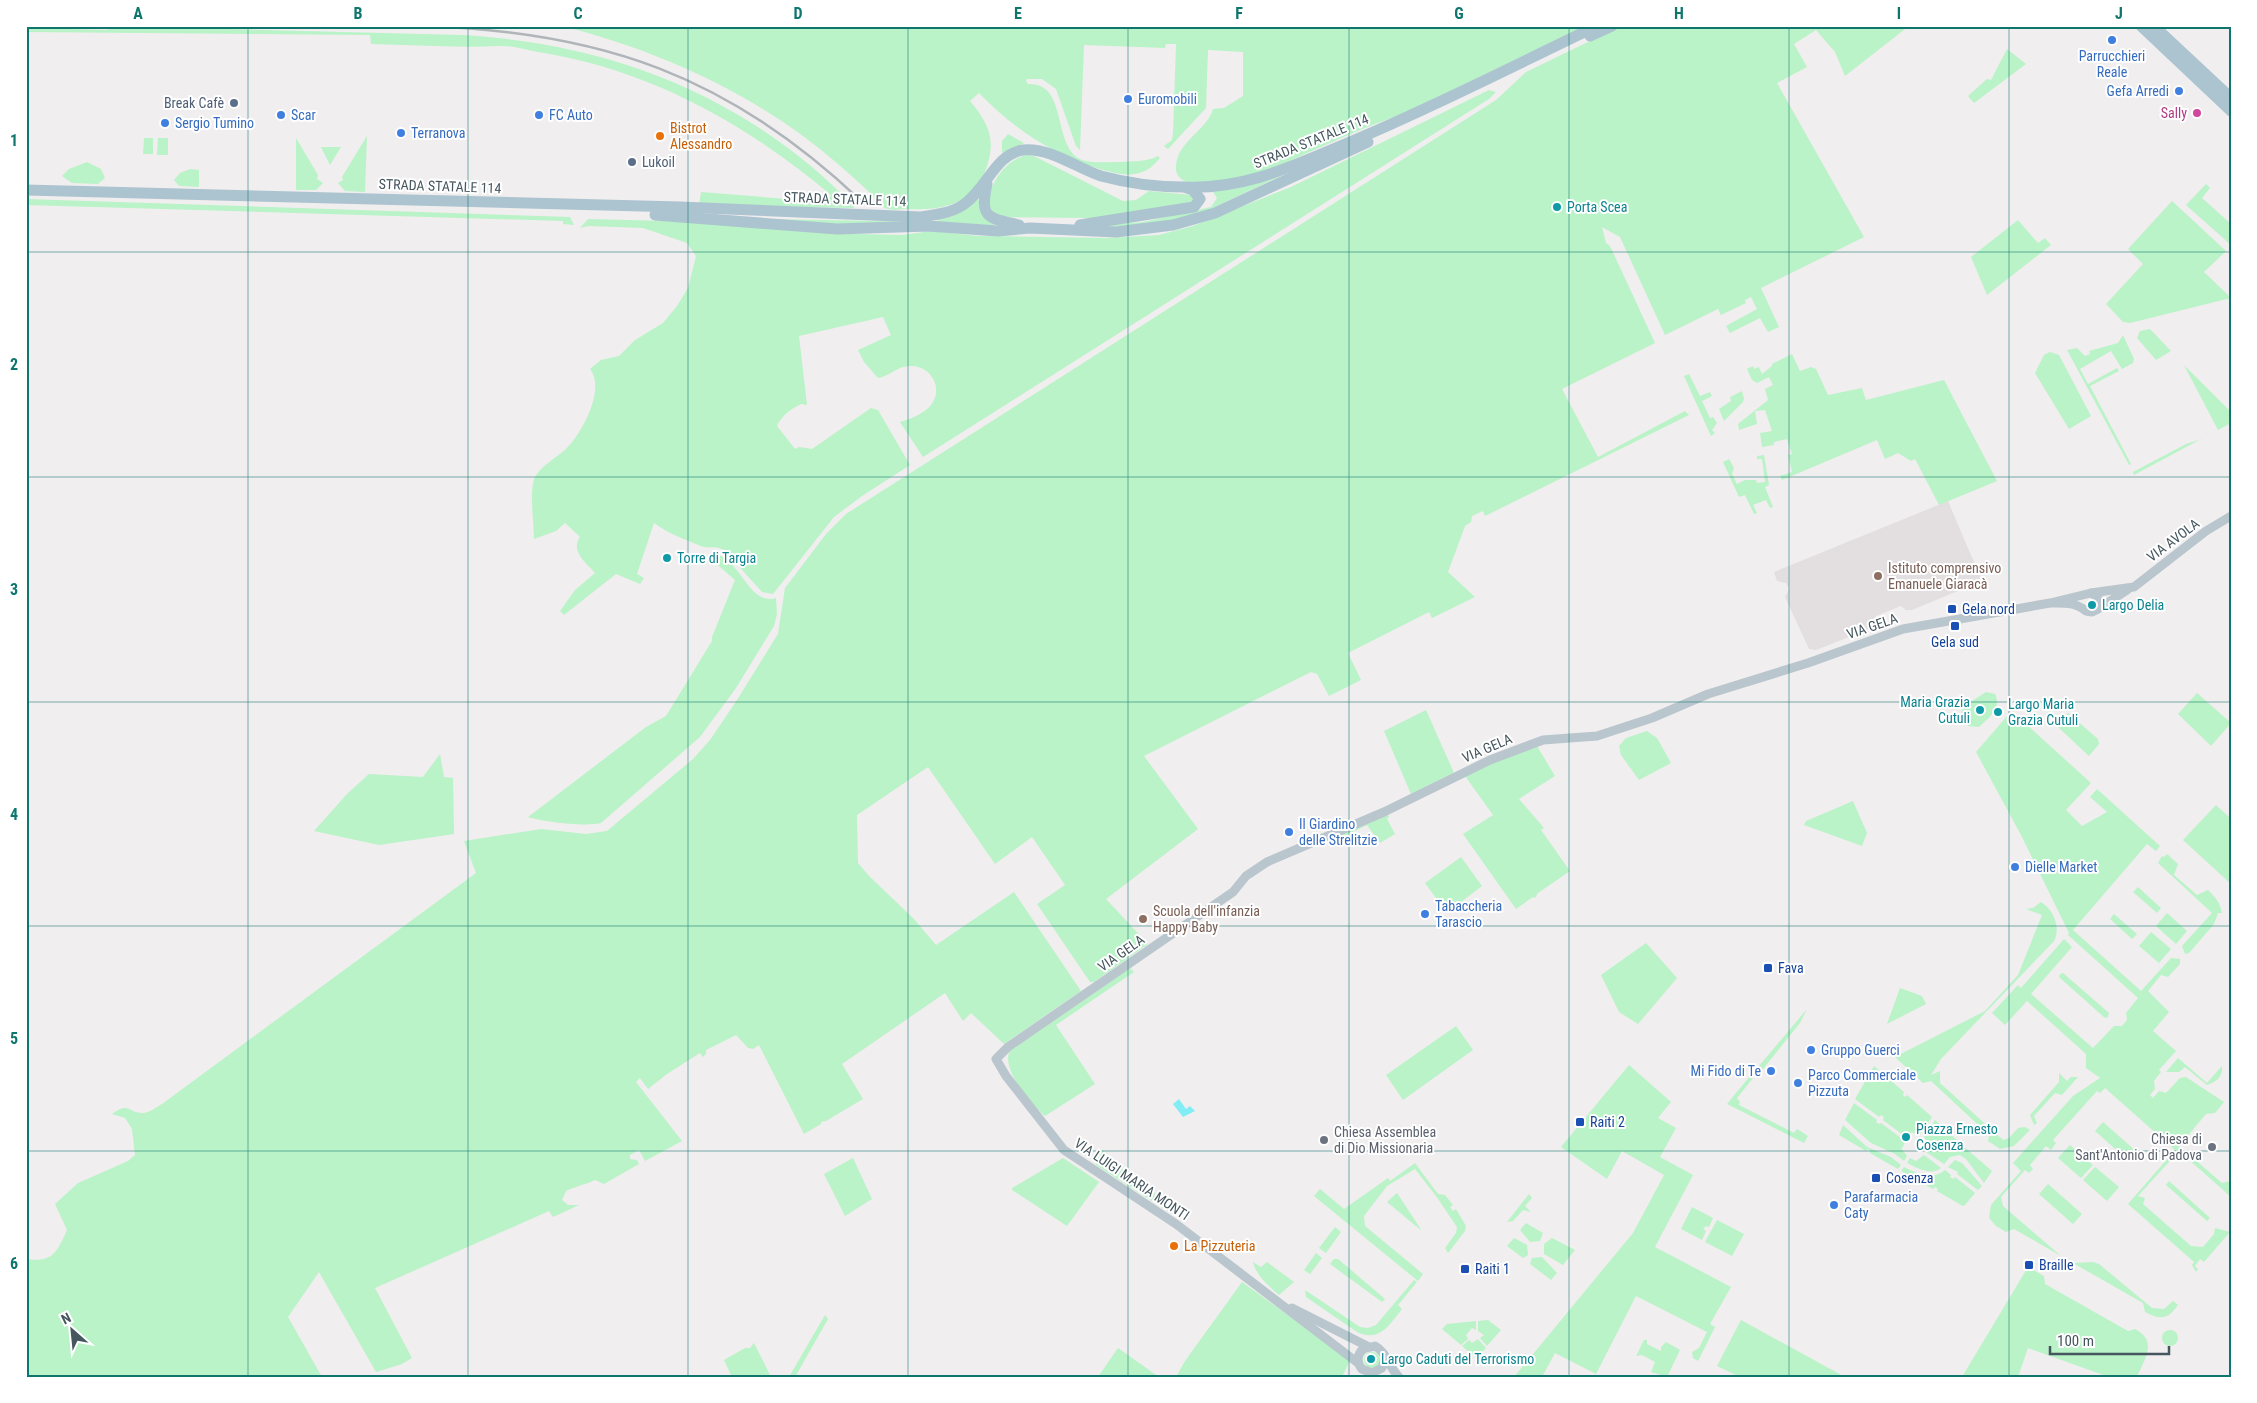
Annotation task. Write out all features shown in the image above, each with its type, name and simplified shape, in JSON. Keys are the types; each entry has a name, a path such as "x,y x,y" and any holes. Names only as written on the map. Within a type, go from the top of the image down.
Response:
{"main road":[{"name":"STRADA STATALE 114","path":"26,190 680,207 920,217 958,208 987,182 1005,157 1022,150 1046,153 1104,177 1184,188 1234,184 1265,177 1402,120 1597,26"},
{"name":"STRADA STATALE 114","path":"26,196 682,216 837,228 928,226 998,231 1030,228 1116,232 1140,230 1192,220 1216,212 1612,26"},
{"path":"2141,26 2231,111"},
{"path":"2154,26 2231,98"},
{"path":"987,182 983,205 987,215 992,219 1030,228"},
{"path":"1063,229 1194,207 1200,199 1197,194 1184,188"}],"street":[{"name":"VIA AVOLA","path":"2098,608 2131,587 2206,531 2231,516"},
{"path":"2050,603 2089,593 2131,587"},
{"path":"2081,606 2082,599 2089,593"},
{"path":"2050,603 2068,602 2081,606 2089,612 2098,608 2098,597 2089,593"},
{"name":"VIA GELA","path":"996,1059 1008,1047 1233,892 1246,876 1267,862 1384,812 1490,760 1542,740 1597,736 1626,727 1708,694 1808,663 1904,629 2050,603"},
{"name":"VIA LUIGI MARIA MONTI","path":"996,1059 1006,1076 1064,1150 1176,1224 1276,1299"},
{"path":"1276,1299 1367,1346 1378,1348 1399,1377"},
{"path":"1276,1299 1311,1329 1358,1363 1365,1372 1376,1373 1386,1377"},
{"path":"1358,1363 1360,1352 1367,1346"},
{"path":"1376,1373 1384,1365 1385,1358"}],"shaded area":[{"name":"Istituto comprensivo Emanuele Giaracà","path":"1948,501 1982,581 1912,610 1906,610 1901,606 1876,616 1876,623 1872,628 1816,650 1809,649 1785,597 1789,589 1786,583 1777,581 1774,572"}],"green space":[{"path":"111,26 462,35 518,40 572,50 624,64 674,83 723,106 769,134 812,167 854,208 699,205 701,192 826,202 831,195 766,146 697,104 660,87 584,61 504,46 451,47 371,44 370,35 26,32 26,28 108,30"},
{"path":"563,26 1585,26 1403,114 1353,133 1265,172 1247,178 1204,183 1191,183 1181,179 1176,172 1177,160 1186,144 1210,117 1213,109 1224,108 1243,96 1243,52 1208,50 1206,108 1168,149 1164,146 1172,140 1173,133 1176,44 1166,44 1165,48 1084,45 1080,150 1076,146 1056,89 1042,79 1027,79 1026,81 1028,84 1040,86 1049,92 1054,102 1065,139 1070,150 1078,158 1093,162 1120,162 1144,160 1158,156 1160,158 1153,165 1142,172 1123,174 1080,162 1033,138 1005,117 979,93 970,101 980,114 990,135 991,150 984,174 978,185 959,201 948,205 936,208 893,210 883,207 845,170 803,136 747,99 688,69 658,57 627,45"},
{"path":"1621,26 1909,26 1845,76 1835,52 1816,30 1794,44 1807,67 1777,83 1864,237 1761,288 1779,327 1768,332 1760,318 1730,333 1726,326 1757,309 1751,297 1745,300 1746,303 1721,315 1718,309 1665,335 1620,237 1602,227 1606,243 1610,246 1655,343 1562,389 1598,457 1685,411 1689,415 1485,516 1483,511 1472,516 1471,522 1465,526 1448,572 1475,597 1432,618 1429,612 1348,653 1361,680 1329,696 1317,674 1311,672 1144,756 1198,829 1106,899 1148,944 1094,982 1090,982 1037,904 1065,885 1032,837 995,864 928,767 857,815 858,863 914,919 936,945 1014,892 1081,991 1004,1044 971,1013 963,1021 945,993 842,1064 863,1099 826,1121 821,1122 821,1124 804,1134 759,1045 753,1049 748,1048 736,1035 706,1050 706,1054 703,1057 700,1053 667,1074 648,1089 640,1078 636,1082 682,1141 645,1161 639,1150 630,1155 630,1159 637,1160 639,1164 604,1184 595,1180 566,1191 562,1200 568,1205 579,1205 553,1217 549,1211 375,1288 412,1358 402,1364 376,1372 319,1272 288,1317 322,1377 26,1377 26,1259 42,1259 57,1250 67,1230 55,1204 78,1183 128,1161 135,1155 132,1129 125,1118 112,1114 122,1108 145,1113 162,1104 476,873 464,841 541,829 586,834 607,831 693,759 710,740 778,634 785,588 826,534 846,514 1496,100 1526,72"},
{"path":"2007,49 2026,64 1974,103 1968,96 1987,79 1991,80"},
{"path":"1489,90 1496,92 1489,99 923,457 900,422 921,414 931,405 935,398 936,385 930,374 918,367 907,366 878,378 864,362 858,350 891,335 883,317 799,336 807,405 801,404 790,410 777,426 795,449 799,447 812,449 871,408 878,410 910,465 862,496 834,517 773,594 762,592 724,550 701,546 671,533 654,523 637,574 644,578 640,584 616,574 564,615 560,611 575,590 595,573 578,552 577,542 580,537 565,523 556,531 534,539 532,498 535,477 545,465 566,449 585,422 594,399 594,378 590,369 601,360 619,356 635,340 663,323 677,306 688,288 696,256 687,243 643,228 589,226 580,228 588,219 669,221 856,234 903,235 931,231 978,236 1107,238 1159,235 1193,226 1291,187"},
{"path":"1008,134 1024,143 1002,153 1002,141"},
{"path":"367,136 365,192 345,191 338,183 343,180 342,177"},
{"path":"144,138 153,138 153,154 143,154"},
{"path":"158,138 168,138 168,155 157,155"},
{"path":"296,138 318,175 317,179 323,183 316,190 296,190"},
{"path":"321,147 341,147 330,165"},
{"path":"1027,155 1034,156 1123,201 1136,200 1149,191 1192,195 1194,203 1092,218 996,217 987,202 992,186 1006,167"},
{"path":"87,162 101,169 105,178 98,184 72,183 62,176 69,169"},
{"path":"190,169 199,170 199,187 179,186 174,180 180,173"},
{"path":"1294,170 1204,212 1172,221 1114,227 1103,225 1143,222 1211,207 1217,198 1213,192 1208,190"},
{"path":"2206,184 2210,188 2202,198 2231,224 2231,245 2186,205"},
{"path":"978,198 985,219 992,224 998,225 834,224 766,219 932,222 953,216"},
{"path":"26,199 570,217 574,225 563,224 563,221 26,205"},
{"path":"2172,201 2226,251 2204,272 2231,298 2130,323 2123,322 2106,304 2143,264 2128,249"},
{"path":"2018,220 2038,243 2045,238 2051,245 1987,295 1971,257"},
{"path":"2150,329 2171,351 2156,360 2137,338 2140,331"},
{"path":"2123,335 2134,359 2133,363 2122,369 2111,351 2080,369 2088,384 2117,368 2119,371 2090,386 2131,464 2129,465 2067,350 2077,348 2085,356 2090,354 2089,351 2118,343"},
{"path":"2050,352 2059,355 2091,416 2069,429 2035,373 2044,355"},
{"path":"1792,354 1800,371 1811,367 1816,369 1828,395 1862,388 1866,400 1944,380 1997,481 1939,505 1915,459 1911,461 1898,453 1885,459 1877,440 1782,480 1780,476 1792,472 1788,455 1792,454 1787,439 1774,442 1774,445 1762,447 1760,433 1772,431 1765,410 1755,411 1757,424 1739,430 1738,424 1768,400 1765,389 1773,385 1769,377 1757,383 1752,380 1747,369 1753,366 1754,369 1759,367 1762,374 1772,364"},
{"path":"2184,365 2231,412 2231,423 2218,430"},
{"path":"1689,374 1700,396 1710,392 1712,396 1702,401 1710,418 1713,417 1717,423 1712,430 1715,433 1711,436 1684,376"},
{"path":"1742,391 1743,402 1724,421 1719,409 1731,401 1730,397"},
{"path":"2200,440 2134,475 2133,472 2186,444"},
{"path":"1764,455 1769,485 1765,487 1773,507 1770,508 1766,500 1753,505 1757,513 1754,514 1745,495 1739,497 1723,462 1729,459 1734,468 1732,474 1737,484 1745,480 1756,480 1757,483 1765,482 1762,459 1757,459 1757,456"},
{"path":"714,554 723,557 731,564 758,595 766,599 776,598 777,614 774,626 736,688 700,737 601,823 564,823 528,817 646,727 666,716 712,641 735,580 712,560 710,556"},
{"path":"1986,692 1995,694 1997,699 1996,708 1979,727 1968,726 1961,713 1963,707"},
{"path":"2197,693 2231,723 2211,746 2178,714"},
{"path":"1426,710 1454,773 1411,794 1384,731"},
{"path":"2068,713 2098,739 2099,744 2089,756 2057,726"},
{"path":"2015,714 2091,783 2066,810 2082,826 2107,812 2090,797 2097,789 2160,846 2156,851 2147,844 2073,930 2141,991 2171,958 2180,959 2180,964 2168,977 2161,975 2148,991 2169,1012 2153,1031 2176,1051 2159,1070 2161,1072 2154,1081 2155,1089 2150,1095 2153,1098 2159,1091 2166,1093 2180,1078 2186,1077 2224,1102 2215,1113 2206,1114 2179,1146 2222,1183 2231,1181 2231,1197 2187,1158 2180,1159 2178,1152 2138,1196 2145,1198 2143,1204 2191,1246 2203,1247 2214,1234 2215,1228 2230,1232 2204,1262 2200,1259 2195,1266 2198,1269 2196,1272 2192,1265 2194,1262 2128,1204 2175,1150 2105,1088 2100,1093 2097,1091 2053,1140 2056,1143 2051,1150 2046,1146 2030,1165 2033,1169 2029,1173 2025,1170 2001,1197 2003,1206 2061,1256 2014,1229 2006,1232 1996,1226 1989,1218 1991,1205 2021,1171 2013,1163 2073,1096 2100,1078 2086,1068 2086,1054 2027,1001 2005,1025 1992,1013 2018,985 2021,988 2064,939 2072,947 2031,994 2093,1048 2114,1026 2122,1026 2127,1020 2126,1013 2138,998 2068,935 2069,933 2021,835 1976,752 2008,715"},
{"path":"1647,731 1657,738 1671,763 1639,780 1621,755 1619,746 1626,738"},
{"path":"1537,746 1555,776 1519,799 1544,828 1541,830 1570,871 1538,893 1535,898 1533,897 1516,909 1463,834 1493,815 1465,776 1489,764"},
{"path":"440,754 444,777 453,778 454,834 379,845 314,831 347,794 369,774 423,777"},
{"path":"1853,801 1867,833 1862,846 1804,825 1806,821"},
{"path":"2216,805 2231,819 2231,884 2183,840"},
{"path":"1387,813 1389,817 1387,819 1395,834 1380,843 1367,825 1340,838 1338,834"},
{"path":"2167,854 2178,864 2174,875 2197,895 2208,890 2217,900 2222,913 2218,913 2214,924 2189,953 2185,954 2182,946 2212,913 2158,863 2162,856 2164,857"},
{"path":"1461,857 1482,886 1453,908 1450,904 1444,909 1425,883"},
{"path":"2138,887 2161,908 2157,913 2133,892"},
{"path":"2041,902 2050,910 2055,920 2057,931 2054,941 1941,1059 1931,1075 1940,1071 1940,1083 2003,1140 2009,1138 2018,1128 2025,1127 2030,1130 2014,1146 2000,1149 1988,1141 1989,1135 1931,1081 1923,1083 1895,1057 1985,1011 2018,975 2042,915 2026,909 2033,908"},
{"path":"2167,913 2187,931 2176,944 2156,926"},
{"path":"2114,914 2137,934 2132,939 2110,919"},
{"path":"2151,932 2171,949 2159,963 2139,946"},
{"path":"1646,943 1677,978 1638,1024 1619,1012 1601,975"},
{"path":"1130,968 1134,972 1056,1025 1095,1084 1045,1116 1033,1104 1013,1076 1009,1067 1008,1058 1010,1051"},
{"path":"2063,973 2109,1013 2108,1017 2105,1018 2059,977"},
{"path":"1900,988 1922,996 1926,1004 1887,1024"},
{"path":"1807,1009 1800,1023 1763,1069 1759,1066"},
{"path":"1456,1026 1473,1050 1403,1100 1386,1075"},
{"path":"2178,1058 2207,1083 2222,1066 2220,1076 2216,1081 2207,1085 2185,1067 2179,1072 2166,1072"},
{"path":"1629,1065 1671,1102 1658,1118 1676,1128 1660,1157 1693,1175 1655,1247 1731,1287 1710,1324 1715,1327 1698,1361 1693,1358 1692,1352 1699,1348 1707,1332 1636,1296 1596,1374 1555,1353 1542,1377 1514,1377 1633,1233 1664,1175 1622,1151 1607,1179 1561,1147"},
{"path":"1874,1066 1904,1092 1903,1095 1905,1097 1907,1095 1932,1117 1920,1135 1911,1132 1911,1135 1907,1138 1883,1120 1884,1117 1881,1115 1879,1117 1855,1099"},
{"path":"1755,1070 1758,1072 1737,1098 1740,1102 1739,1105 1794,1133 1797,1129 1808,1136 1804,1143 1727,1104"},
{"path":"2059,1073 2067,1081 2071,1077 2078,1077 2062,1095 2055,1093 2034,1116 2037,1123 2034,1125 2030,1115 2059,1082"},
{"path":"1854,1103 1877,1120 1876,1122 1881,1123 1905,1141 1901,1148 1907,1156 1904,1161 1895,1154 1871,1143 1845,1120"},
{"path":"1935,1120 1960,1143 1959,1145 1963,1146 1992,1171 1984,1183 1966,1159 1960,1155 1950,1157 1944,1164 1926,1152 1930,1146 1924,1137"},
{"path":"2103,1122 2137,1152 2129,1161 2095,1131"},
{"path":"1843,1125 1867,1147 1891,1157 1901,1165 1898,1169 1870,1153 1870,1150 1867,1149 1866,1151 1839,1135"},
{"path":"2070,1145 2093,1165 2081,1178 2058,1158"},
{"path":"1103,1150 1128,1174 1183,1214 1175,1216 1096,1165 1094,1156"},
{"path":"1924,1155 1941,1168 1928,1171 1907,1163 1910,1158 1916,1161"},
{"path":"853,1158 872,1199 845,1216 824,1174"},
{"path":"1063,1158 1099,1182 1067,1226 1012,1190 1012,1188"},
{"path":"1955,1160 1962,1163 1982,1186 1978,1190 1957,1174 1958,1172 1948,1167"},
{"path":"1415,1163 1438,1194 1445,1195 1453,1205 1450,1207 1453,1211 1456,1209 1466,1226 1465,1231 1448,1253 1445,1248 1456,1233 1457,1227 1415,1169 1387,1186 1364,1216 1365,1226 1423,1274 1418,1281 1314,1196 1320,1189 1344,1209 1388,1178 1390,1181"},
{"path":"1904,1167 1924,1175 1935,1175 1945,1170 1951,1175 1950,1177 1953,1179 1955,1177 1975,1193 1964,1206 1961,1205 1937,1191 1938,1189 1935,1187 1933,1189 1901,1171"},
{"path":"2095,1167 2119,1187 2107,1201 2083,1180"},
{"path":"2169,1181 2210,1218 2207,1221 2166,1185"},
{"path":"2048,1184 2082,1214 2073,1224 2039,1194"},
{"path":"1397,1193 1422,1231 1387,1202"},
{"path":"1529,1194 1532,1198 1525,1206 1531,1212 1523,1210 1513,1221 1507,1222"},
{"path":"1692,1207 1713,1218 1709,1227 1706,1226 1703,1229 1706,1231 1702,1240 1681,1229"},
{"path":"1717,1220 1744,1234 1732,1256 1705,1242"},
{"path":"1526,1223 1543,1233 1540,1241 1530,1242 1520,1230"},
{"path":"1335,1227 1341,1232 1326,1253 1319,1248"},
{"path":"1514,1238 1527,1245 1528,1255 1523,1258 1507,1246"},
{"path":"1552,1238 1575,1250 1563,1265 1544,1254 1544,1244"},
{"path":"1316,1253 1322,1258 1310,1274 1304,1270"},
{"path":"1542,1257 1557,1273 1551,1280 1530,1264 1532,1258"},
{"path":"1334,1259 1338,1259 1385,1299 1382,1302 1330,1264"},
{"path":"1253,1262 1261,1267 1267,1262 1294,1282 1279,1295 1260,1276"},
{"path":"2093,1262 2099,1264 2152,1308 2164,1309 2173,1301 2178,1305 2170,1314 2163,1317 2145,1312 2143,1303 2073,1263"},
{"path":"2028,1267 2044,1276 2045,1284 2128,1331 2135,1329 2142,1334 2148,1344 2148,1350 2137,1377 2109,1377 2028,1348 2018,1377 1962,1377"},
{"path":"1414,1280 1417,1282 1398,1305 1402,1309 1389,1326 1378,1334 1372,1335 1357,1332 1306,1297 1305,1290 1360,1327 1368,1328 1376,1325"},
{"path":"1242,1282 1350,1360 1342,1377 1176,1377 1185,1361"},
{"path":"825,1315 828,1319 795,1377 789,1377"},
{"path":"1488,1320 1501,1330 1487,1346 1480,1338 1484,1335 1478,1331 1478,1321"},
{"path":"1741,1320 1845,1377 1740,1377 1717,1366"},
{"path":"1476,1321 1476,1330 1472,1328 1466,1335 1468,1339 1461,1345 1442,1329 1447,1324"},
{"path":"2170,1330 2178,1338 2170,1346 2162,1338"},
{"path":"1478,1339 1486,1348 1477,1359 1462,1346 1469,1340 1472,1343"},
{"path":"1644,1340 1647,1340 1647,1344 1661,1351 1661,1347 1666,1342 1680,1350 1667,1377 1651,1372 1655,1362 1642,1355 1636,1356"},
{"path":"754,1343 771,1377 732,1377 724,1360 745,1348 750,1348"},
{"path":"1118,1348 1159,1377 1098,1377"},
{"path":"1369,1352 1375,1352 1380,1357 1378,1366 1369,1368 1364,1363 1364,1357"}],"water":[{"path":"1179,1099 1186,1109 1190,1106 1195,1111 1183,1117 1173,1104"}],"railway":[{"path":"422,26 487,30 548,38 605,51 659,68 711,92 761,121 811,157 860,200"}],"place":[{"name":"Parrucchieri Reale","path":"2112,40"},
{"name":"Gefa Arredi","path":"2179,91"},
{"name":"Euromobili","path":"1128,99"},
{"name":"Break Cafè","path":"234,103"},
{"name":"Sally","path":"2197,113"},
{"name":"Scar","path":"281,115"},
{"name":"FC Auto","path":"539,115"},
{"name":"Sergio Tumino","path":"165,123"},
{"name":"Terranova","path":"401,133"},
{"name":"Bistrot Alessandro","path":"660,136"},
{"name":"Lukoil","path":"632,162"},
{"name":"Porta Scea","path":"1557,207"},
{"name":"Torre di Targia","path":"667,558"},
{"name":"Istituto comprensivo Emanuele Giaracà","path":"1878,576"},
{"name":"Largo Delia","path":"2092,605"},
{"name":"Gela nord","path":"1952,609"},
{"name":"Gela sud","path":"1955,626"},
{"name":"Maria Grazia Cutuli","path":"1980,710"},
{"name":"Largo Maria Grazia Cutuli","path":"1998,712"},
{"name":"Il Giardino delle Strelitzie","path":"1289,832"},
{"name":"Dielle Market","path":"2015,867"},
{"name":"Tabaccheria Tarascio","path":"1425,914"},
{"name":"Scuola dell'infanzia Happy Baby","path":"1143,919"},
{"name":"Fava","path":"1768,968"},
{"name":"Gruppo Guerci","path":"1811,1050"},
{"name":"Mi Fido di Te","path":"1771,1071"},
{"name":"Parco Commerciale Pizzuta","path":"1798,1083"},
{"name":"Raiti 2","path":"1580,1122"},
{"name":"Piazza Ernesto Cosenza","path":"1906,1137"},
{"name":"Chiesa Assemblea di Dio Missionaria","path":"1324,1140"},
{"name":"Chiesa di Sant'Antonio di Padova","path":"2212,1147"},
{"name":"Cosenza","path":"1876,1178"},
{"name":"Parafarmacia Caty","path":"1834,1205"},
{"name":"La Pizzuteria","path":"1174,1246"},
{"name":"Braille","path":"2029,1265"},
{"name":"Raiti 1","path":"1465,1269"},
{"name":"Largo Caduti del Terrorismo","path":"1371,1359"}]}
